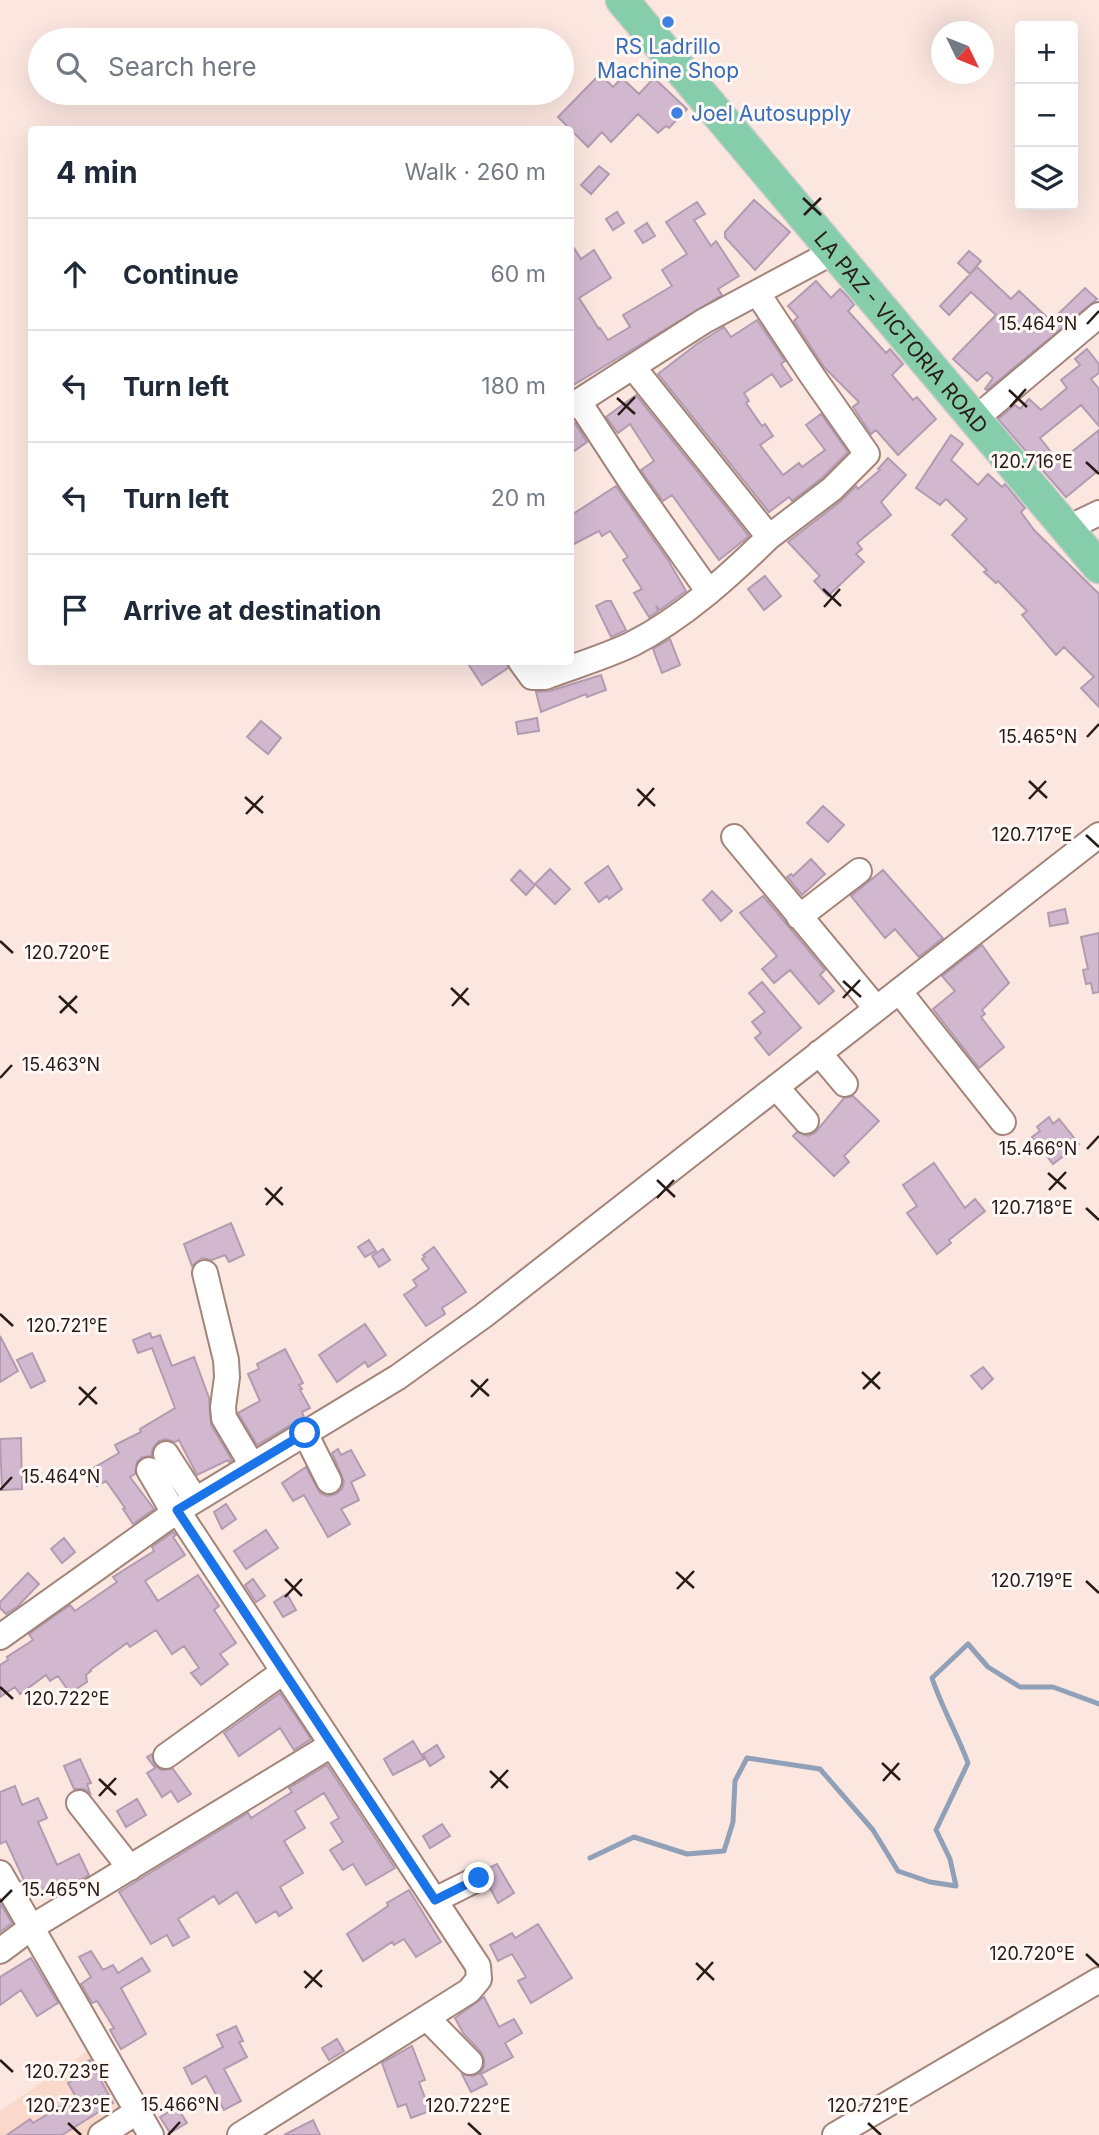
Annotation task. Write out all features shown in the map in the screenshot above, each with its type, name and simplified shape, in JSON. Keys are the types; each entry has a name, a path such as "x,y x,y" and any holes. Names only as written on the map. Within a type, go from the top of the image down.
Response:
{"main road":[{"name":"LA PAZ - VICTORIA ROAD","path":"622,0 1099,567"}],"street":[{"path":"709,592 575,405 693,328 833,252"},
{"path":"523,665 532,677 545,677 647,636 709,592 769,537 832,489 867,454 758,294"},
{"path":"974,420 1099,315"},
{"path":"633,367 769,537"},
{"path":"1066,529 1099,513"},
{"path":"0,1637 182,1507 398,1377 483,1316 1099,835"},
{"path":"734,836 876,1008"},
{"path":"799,917 859,872"},
{"path":"899,990 1003,1122"},
{"path":"819,1053 845,1084"},
{"path":"776,1087 806,1121"},
{"path":"205,1273 226,1360 224,1418 252,1465"},
{"path":"305,1433 329,1481"},
{"path":"157,1462 283,1672 478,1966 480,1979 469,1991 240,2135"},
{"path":"166,1756 283,1672"},
{"path":"0,1951 32,1927 331,1745"},
{"path":"79,1803 130,1868"},
{"path":"0,1873 151,2135"},
{"path":"435,1900 479,1878"},
{"path":"835,2135 1099,1980"},
{"path":"426,2018 470,2062"},
{"path":"101,2135 138,2111"}],"shaded area":[{"path":"89,2050 141,2135 0,2135 0,2111"}],"building":[{"path":"600,74 613,87 622,78 639,94 654,78 687,109 669,128 666,126 658,133 638,114 611,142 602,132 588,147 574,133 574,126 567,126 558,117 570,105 574,105 574,101"},
{"path":"599,166 609,174 591,194 581,185"},
{"path":"754,200 790,232 755,270 725,237 725,232"},
{"path":"697,202 705,214 694,220 711,246 716,241 739,276 718,289 722,295 574,385 574,248 581,259 594,250 611,278 579,298 608,340 630,327 623,315 672,286 662,270 687,254 666,222"},
{"path":"617,212 624,223 613,230 606,219"},
{"path":"647,223 655,236 643,243 635,231"},
{"path":"969,251 981,261 970,274 958,263"},
{"path":"977,267 1011,299 1019,291 1051,321 1085,288 1097,299 987,390 985,389 993,378 987,372 977,381 953,359 996,315 971,292 949,315 940,306"},
{"path":"816,281 831,298 840,289 848,297 854,305 848,311 886,353 890,349 903,364 892,375 913,400 917,397 936,419 898,455 876,430 871,434 853,407 859,402 824,367 794,321 798,317 788,306"},
{"path":"757,320 785,361 781,364 792,380 781,387 772,374 744,393 749,401 746,403 762,426 765,424 773,436 760,445 783,475 799,463 802,467 825,450 806,425 821,414 848,452 822,478 792,501 789,497 769,512 658,374 724,327 731,337"},
{"path":"1087,349 1099,364 1099,373 1091,379 1099,389 1099,426 1081,405 1040,438 1059,462 1099,430 1099,470 1066,497 998,419 1015,405 1020,409 1029,399 1041,410 1067,388 1061,380 1080,365 1075,359"},
{"path":"636,395 749,536 719,560 672,495 663,501 644,475 641,470 654,461 630,424 618,433 606,417"},
{"path":"574,424 587,442 574,451"},
{"path":"951,435 963,444 951,460 978,485 988,474 1002,487 1005,484 1025,508 1021,512 1034,530 1099,594 1099,707 1081,688 1094,677 1064,647 1056,655 1022,615 1027,611 998,581 996,583 984,572 987,570 952,535 967,519 946,499 940,505 916,488"},
{"path":"888,458 906,475 881,502 891,515 857,543 862,549 856,554 864,562 828,596 814,581 820,576 788,542 856,486 858,489 880,470 878,469"},
{"path":"616,486 668,560 686,591 660,610 656,606 658,611 649,617 634,593 642,589 623,560 628,557 610,531 602,536 599,531 574,544 574,513"},
{"path":"765,576 781,596 764,610 748,589"},
{"path":"611,601 626,630 611,637 596,606"},
{"path":"670,639 680,665 662,673 653,649"},
{"path":"469,665 507,665 508,668 482,685"},
{"path":"601,675 606,690 587,697 586,694 541,712 536,692 550,691"},
{"path":"537,718 539,731 518,734 516,722"},
{"path":"261,721 281,738 268,754 247,737"},
{"path":"823,806 844,825 828,842 807,823"},
{"path":"811,859 825,874 802,895 787,877 791,874 793,876"},
{"path":"608,866 622,889 609,899 607,896 599,902 585,883"},
{"path":"550,869 570,889 555,904 535,884"},
{"path":"520,870 535,885 526,895 511,880"},
{"path":"883,870 943,938 919,957 895,929 885,938 851,896"},
{"path":"712,891 732,911 721,921 703,900"},
{"path":"763,896 825,970 820,975 834,991 819,1004 790,970 774,983 762,969 777,956 740,913"},
{"path":"1065,909 1068,923 1050,926 1048,913"},
{"path":"1099,933 1099,992 1093,993 1091,983 1086,984 1083,970 1088,969 1081,937"},
{"path":"982,945 1009,983 982,1010 985,1014 981,1017 1004,1047 979,1068 933,1009 955,991 942,976"},
{"path":"762,982 801,1028 769,1055 755,1038 761,1033 752,1022 765,1012 749,993"},
{"path":"853,1096 879,1121 844,1156 849,1162 834,1176 793,1136 797,1132 808,1136 815,1133 844,1098"},
{"path":"1049,1117 1053,1124 1059,1119 1079,1144 1053,1164 1032,1137 1040,1131 1037,1127"},
{"path":"934,1163 965,1208 975,1199 985,1211 949,1240 951,1243 937,1254 907,1213 917,1206 903,1185"},
{"path":"231,1223 244,1255 229,1262 225,1255 212,1260 202,1258 192,1266 184,1244"},
{"path":"369,1240 376,1251 365,1257 358,1247"},
{"path":"434,1247 466,1292 442,1308 445,1314 426,1326 404,1295 417,1286 413,1280 429,1269 422,1259 425,1257 423,1255"},
{"path":"383,1249 390,1260 379,1267 372,1256"},
{"path":"365,1324 386,1355 368,1367 365,1362 337,1382 319,1355"},
{"path":"150,1333 152,1338 160,1335 172,1366 194,1357 209,1398 211,1425 232,1460 197,1475 179,1440 159,1441 151,1456 142,1457 137,1462 135,1474 130,1477 154,1509 133,1524 106,1481 97,1486 88,1471 119,1453 115,1445 141,1432 140,1429 175,1408 152,1348 138,1353 133,1340"},
{"path":"0,1336 18,1371 0,1382"},
{"path":"285,1349 303,1383 299,1385 302,1389 300,1390 310,1408 302,1412 304,1417 257,1445 238,1413 260,1401 248,1374 259,1369 257,1364"},
{"path":"32,1353 45,1381 31,1388 17,1360"},
{"path":"983,1367 993,1379 982,1389 971,1376"},
{"path":"21,1438 22,1489 2,1490 0,1439"},
{"path":"338,1449 341,1455 351,1450 365,1475 351,1482 359,1500 341,1509 350,1524 328,1537 304,1495 293,1501 282,1483 306,1467 320,1493 327,1496 336,1494 342,1489 344,1481 332,1453"},
{"path":"226,1504 236,1519 222,1529 214,1512"},
{"path":"266,1530 278,1548 246,1569 234,1551"},
{"path":"173,1532 176,1535 173,1537 185,1555 145,1581 158,1601 198,1575 219,1606 214,1610 236,1643 220,1654 228,1664 201,1685 191,1673 199,1668 184,1646 172,1654 156,1630 130,1647 127,1643 90,1670 86,1675 87,1682 70,1693 58,1676 50,1681 46,1675 20,1694 15,1687 0,1697 0,1665 8,1660 7,1657 33,1640 29,1634 70,1605 75,1611 117,1582 113,1577 154,1551 152,1547"},
{"path":"64,1538 75,1552 62,1563 51,1549"},
{"path":"28,1573 39,1584 18,1606 6,1614 0,1608 0,1602"},
{"path":"253,1579 265,1596 256,1602 245,1585"},
{"path":"287,1594 296,1610 283,1617 274,1602"},
{"path":"280,1693 311,1739 294,1750 280,1728 239,1756 224,1733"},
{"path":"413,1741 424,1759 393,1775 384,1759"},
{"path":"437,1745 444,1757 430,1766 423,1754"},
{"path":"152,1754 154,1765 161,1770 173,1769 191,1794 178,1802 171,1791 162,1797 147,1773 155,1768 147,1757"},
{"path":"80,1759 91,1783 87,1784 90,1793 84,1789 74,1789 64,1766"},
{"path":"327,1765 395,1868 366,1885 353,1864 343,1870 330,1850 343,1842 331,1823 339,1818 324,1793 295,1811 305,1828 284,1841 303,1873 280,1887 292,1908 279,1916 276,1911 256,1923 237,1892 219,1904 214,1896 178,1919 189,1937 173,1946 167,1935 151,1944 119,1892 248,1813 251,1818 292,1792 289,1788"},
{"path":"15,1786 22,1805 38,1798 47,1818 38,1822 57,1865 79,1854 89,1875 59,1892 54,1883 30,1895 6,1841 0,1844 0,1792"},
{"path":"137,1799 146,1815 126,1827 117,1811"},
{"path":"442,1824 450,1836 430,1848 423,1836"},
{"path":"497,1864 514,1893 498,1903 490,1888 494,1878 489,1868"},
{"path":"409,1890 441,1942 416,1957 404,1939 394,1945 392,1942 363,1961 347,1934 388,1906 387,1903"},
{"path":"0,1903 12,1923 0,1932"},
{"path":"538,1924 572,1978 531,2003 518,1981 526,1977 512,1954 498,1961 490,1945 512,1933 515,1938"},
{"path":"91,1951 103,1970 113,1965 118,1973 142,1958 150,1971 121,1988 146,2034 121,2049 110,2030 114,2028 97,2001 92,2003 81,1984 91,1977 79,1957"},
{"path":"31,1958 58,2003 37,2016 21,1990 0,2005 0,1977"},
{"path":"484,1997 499,2027 514,2019 522,2033 505,2043 513,2057 481,2074 487,2084 471,2092 462,2074 473,2076 480,2073 484,2067 484,2059 463,2033 455,2018"},
{"path":"236,2026 243,2041 239,2042 247,2057 224,2069 241,2101 224,2110 206,2076 192,2084 184,2068 223,2047 217,2035"},
{"path":"337,2039 344,2051 329,2060 322,2048"},
{"path":"412,2046 425,2080 419,2082 430,2111 411,2118 406,2104 398,2107 382,2063"},
{"path":"90,2060 113,2103 62,2135 7,2135 30,2119 33,2123 76,2097 68,2083 77,2077 73,2071"},
{"path":"177,2107 187,2123 170,2133 160,2117"},
{"path":"313,2120 320,2135 284,2135"}],"waterway":[{"path":"590,1858 634,1837 687,1854 724,1851 733,1822 735,1781 747,1758 820,1769 873,1830 898,1871 930,1882 956,1886 950,1859 936,1830 968,1763 932,1678 968,1644 988,1667 1020,1687 1053,1687 1099,1704"}],"place":[{"name":"RS Ladrillo Machine Shop","path":"668,22"},
{"name":"Joel Autosupply","path":"677,113"}],"route":[{"path":"305,1433 177,1510 435,1900 479,1878"}]}
